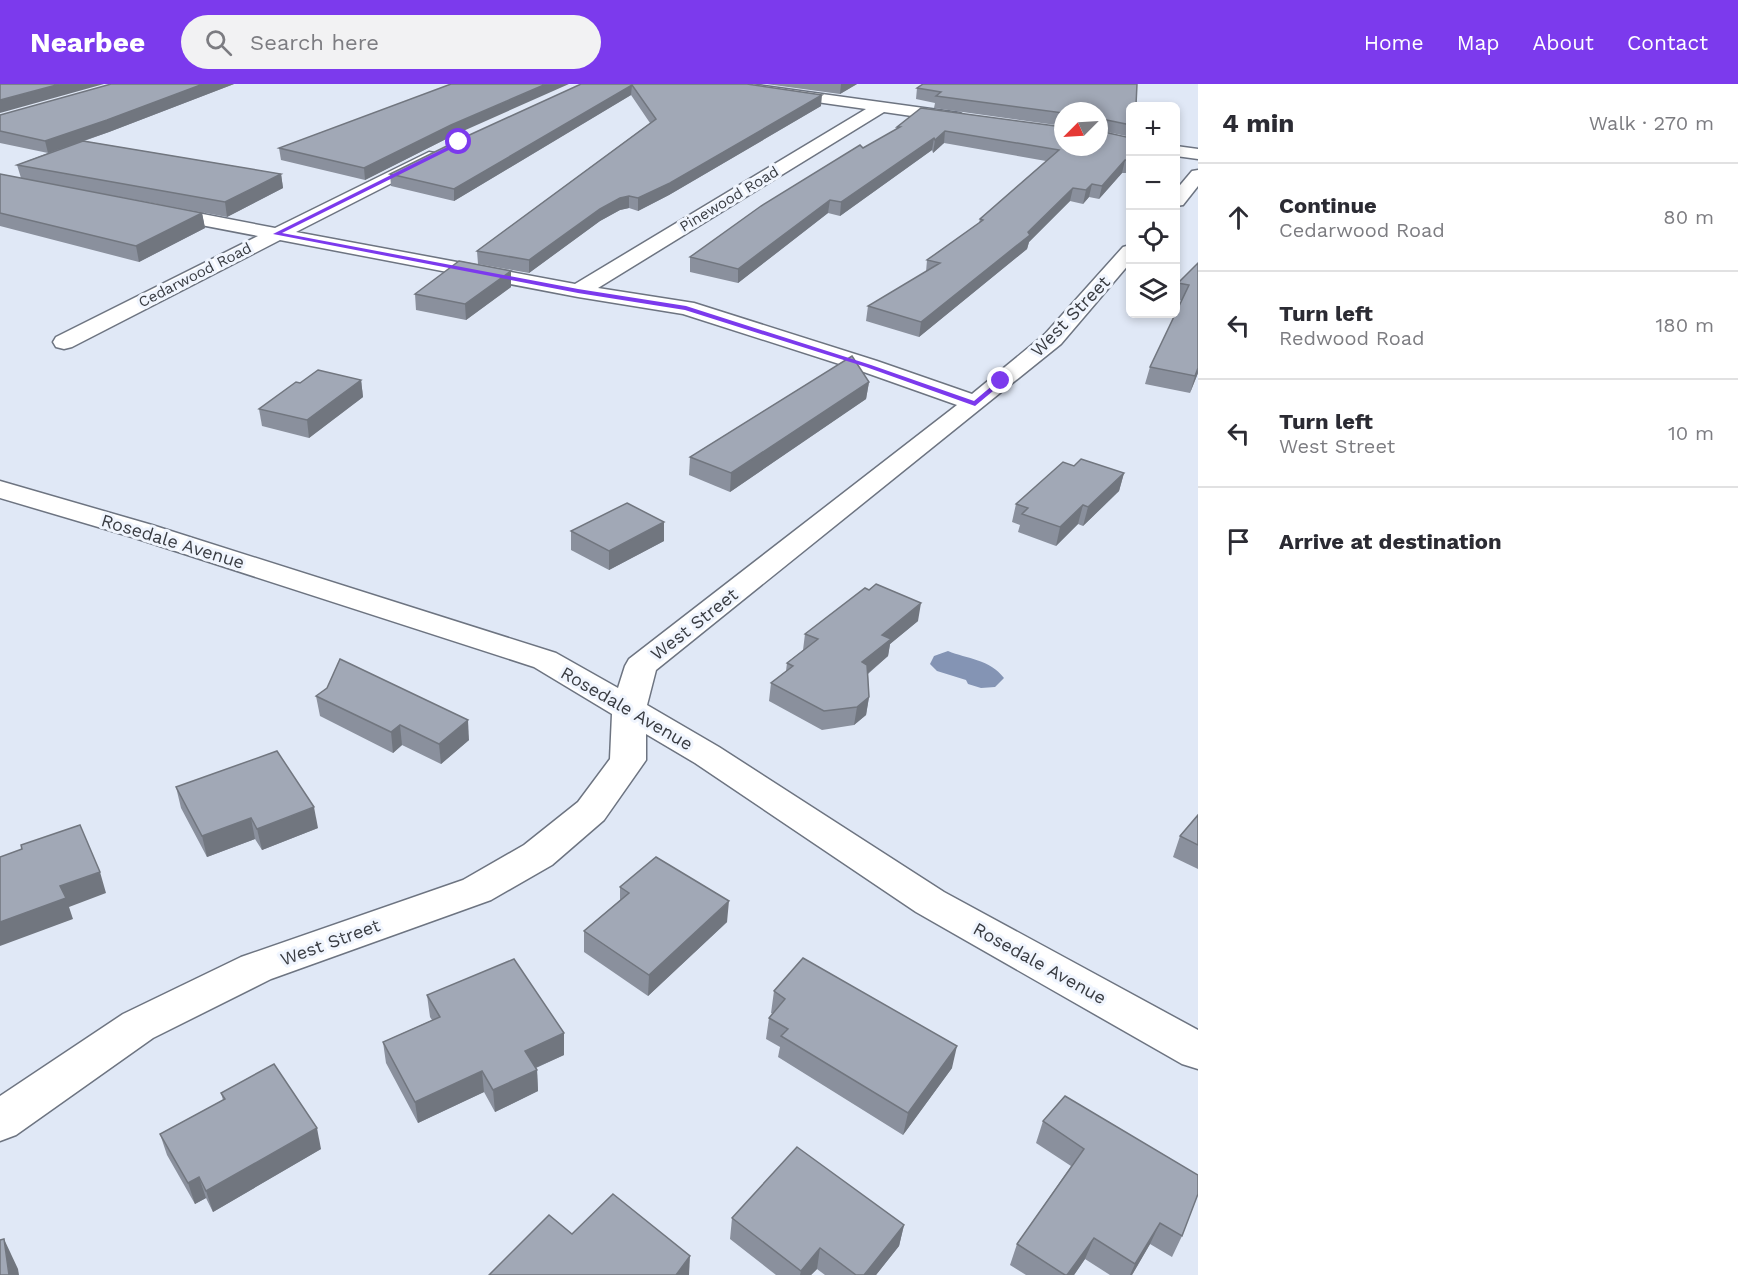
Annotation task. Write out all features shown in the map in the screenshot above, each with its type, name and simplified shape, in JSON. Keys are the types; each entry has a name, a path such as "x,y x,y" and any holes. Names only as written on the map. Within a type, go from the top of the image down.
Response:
{"street":[{"path":"718,84 972,120"},
{"name":"Pinewood Road","path":"578,291 881,107"},
{"name":"Cedarwood Road","path":"64,342 449,148"},
{"path":"1180,152 1198,154"},
{"path":"1180,203 1198,175"},
{"path":"141,208 578,291 686,308 869,366 975,404"},
{"name":"West Street","path":"0,1121 138,1026 256,968 477,890 538,855 591,812 628,760 629,708 641,666 975,404 1053,339 1126,257"},
{"name":"Rosedale Avenue","path":"0,489 142,531 544,660 707,755 930,902 1198,1051"}],"water":[{"path":"948,651 985,663 1004,678 995,687 981,688 968,684 966,680 937,671 930,664 934,656"}],"building":[{"path":"0,84 60,84 0,100"},
{"path":"111,84 203,84 45,141 0,131 0,115"},
{"path":"451,84 546,84 451,125 364,168 279,148"},
{"path":"581,84 747,84 822,95 670,183 638,198 629,196 620,198 600,209 529,260 477,251 656,119 632,85 454,189 390,174"},
{"path":"923,84 1137,84 1136,102 1126,102 1126,124 1108,120 1108,102 1054,102 1054,112 936,96 941,92 917,88"},
{"path":"921,108 1054,126 1054,149 945,131 841,202 830,200 738,269 690,257 761,206 860,145 863,148 900,127 897,127"},
{"path":"1108,133 1126,137 1126,160 1102,186 1092,184 1086,190 1073,188 1028,232 1030,235 921,322 868,306 940,263 927,260 983,220 980,219 1054,154 1108,156"},
{"path":"83,141 281,174 225,202 17,165"},
{"path":"0,174 202,213 136,246 0,213"},
{"path":"459,261 511,271 465,304 415,294"},
{"path":"1198,263 1198,368 1195,376 1150,367 1173,318 1180,318 1180,304 1189,285 1180,283"},
{"path":"852,356 869,382 731,473 690,457"},
{"path":"318,370 361,380 307,420 259,409 296,382 300,383"},
{"path":"1081,459 1124,473 1088,507 1083,505 1060,527 1022,514 1028,508 1016,504 1063,462 1074,466"},
{"path":"627,503 664,522 609,551 571,531"},
{"path":"876,584 921,603 882,635 891,639 862,662 867,665 869,697 857,707 824,711 771,683 793,666 787,663 818,639 805,634 865,588 869,590"},
{"path":"340,659 468,720 439,744 400,725 391,732 316,696 327,688"},
{"path":"277,751 314,807 257,829 251,818 202,836 176,787"},
{"path":"1198,815 1198,845 1180,836"},
{"path":"80,825 100,872 60,886 66,898 0,922 0,857 22,849 21,845"},
{"path":"656,857 729,901 649,975 584,931 629,893 620,887"},
{"path":"803,958 957,1046 908,1113 781,1036 788,1029 769,1018 785,999 774,991"},
{"path":"514,959 564,1033 525,1051 537,1070 493,1090 482,1071 415,1102 383,1042 440,1017 427,995"},
{"path":"274,1064 317,1128 206,1191 199,1177 188,1183 160,1134 225,1099 221,1093"},
{"path":"1065,1096 1198,1175 1198,1194 1182,1236 1160,1223 1135,1264 1094,1238 1067,1275 1017,1244 1084,1149 1043,1121"},
{"path":"797,1147 904,1225 864,1275 856,1275 820,1248 801,1271 732,1218"},
{"path":"613,1194 690,1256 676,1275 489,1275 549,1215 572,1234"},
{"path":"4,1239 9,1275 0,1275 0,1240"}],"route":[{"path":"459,142 276,234 578,291 686,308 869,366 975,404 1001,381"}]}
